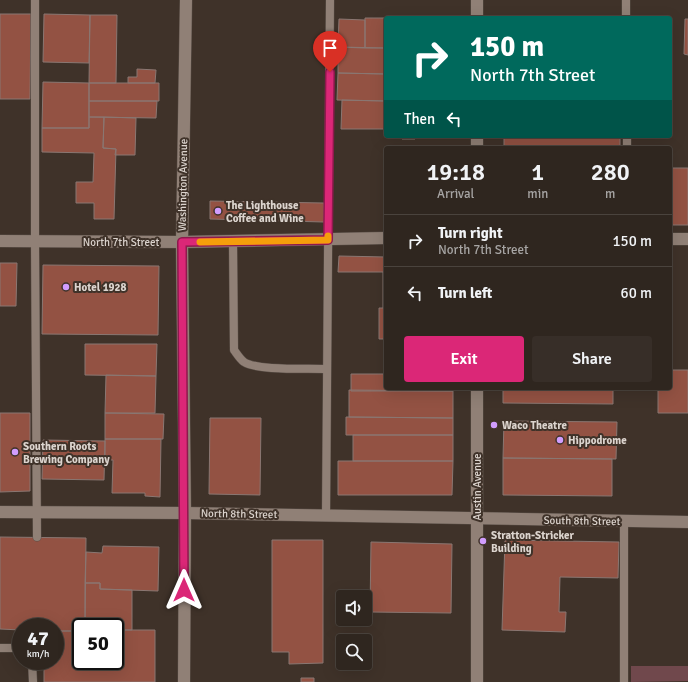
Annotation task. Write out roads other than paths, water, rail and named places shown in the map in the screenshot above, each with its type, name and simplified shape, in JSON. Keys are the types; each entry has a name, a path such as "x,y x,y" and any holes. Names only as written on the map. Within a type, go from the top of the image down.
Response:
{"street":[{"name":"Washington Avenue","path":"184,682 185,513 182,242 186,0"},
{"path":"477,0 477,16"},
{"name":"North 7th Street","path":"0,241 182,242 384,238"},
{"path":"672,239 688,239"},
{"name":"Austin Avenue","path":"477,390 477,682"},
{"name":"North 8th Street","path":"0,512 185,513 477,519"},
{"name":"South 8th Street","path":"477,519 688,522"}],"lane":[{"path":"35,0 37,538"},
{"path":"326,516 330,0"},
{"path":"626,0 626,16"},
{"path":"233,241 234,350 245,362 257,366 328,369"},
{"path":"624,522 624,682"},
{"path":"0,648 12,648"},
{"path":"32,670 32,682"}],"place":[{"name":"The Lighthouse Coffee and Wine","path":"218,211"},
{"name":"Hotel 1928","path":"66,287"},
{"name":"Waco Theatre","path":"494,425"},
{"name":"Hippodrome","path":"560,440"},
{"name":"Southern Roots Brewing Company","path":"15,452"},
{"name":"Stratton-Stricker Building","path":"483,541"}]}
